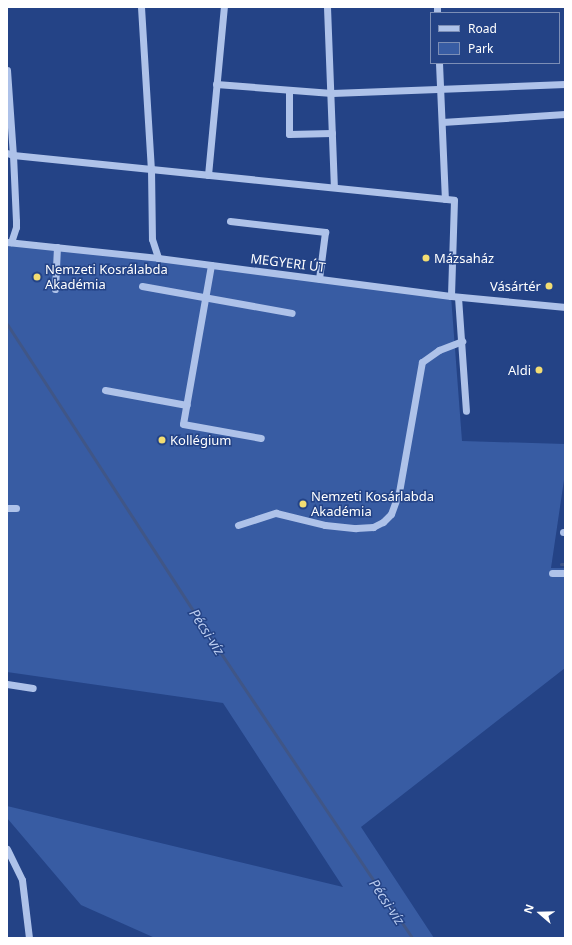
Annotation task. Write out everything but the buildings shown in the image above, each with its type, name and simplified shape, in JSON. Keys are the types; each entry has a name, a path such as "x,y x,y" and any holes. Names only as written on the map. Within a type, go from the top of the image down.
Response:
{"street":[{"path":"140,7 151,169 152,239 158,258"},
{"path":"208,175 224,7"},
{"path":"327,7 332,93 334,188"},
{"path":"440,64 445,199"},
{"path":"7,70 10,154 16,227 9,242"},
{"path":"216,84 332,93 565,84"},
{"path":"290,90 289,134 332,133"},
{"path":"442,122 565,114"},
{"path":"10,154 454,200 454,296 462,341 466,411"},
{"path":"230,221 325,232 319,279"},
{"name":"MEGYERI ÚT","path":"9,242 158,258 454,296 565,307"},
{"path":"54,289 57,247"},
{"path":"211,265 183,424 260,438"},
{"path":"142,286 292,314"},
{"path":"238,525 256,518 276,513 325,525 356,528 373,527 384,522 391,514 399,492 422,362 439,350 462,341"},
{"path":"105,390 187,405"},
{"path":"7,508 16,508"},
{"path":"552,573 565,573"},
{"path":"7,684 33,688"},
{"path":"7,849 22,880 29,938"}],"green space":[{"path":"7,244 158,258 451,296 462,441 565,444 565,473 551,568 565,568 565,668 361,827 434,938 155,938 81,905 7,818 7,806 343,887 223,703 7,672"}],"waterway":[{"name":"Pécsi-víz","path":"7,324 210,637 412,938"}],"place":[{"name":"Mázsaház","path":"426,258"},
{"name":"Nemzeti Kosrálabda Akadémia","path":"37,277"},
{"name":"Vásártér","path":"549,286"},
{"name":"Aldi","path":"539,370"},
{"name":"Kollégium","path":"162,440"},
{"name":"Nemzeti Kosárlabda Akadémia","path":"303,504"}]}
